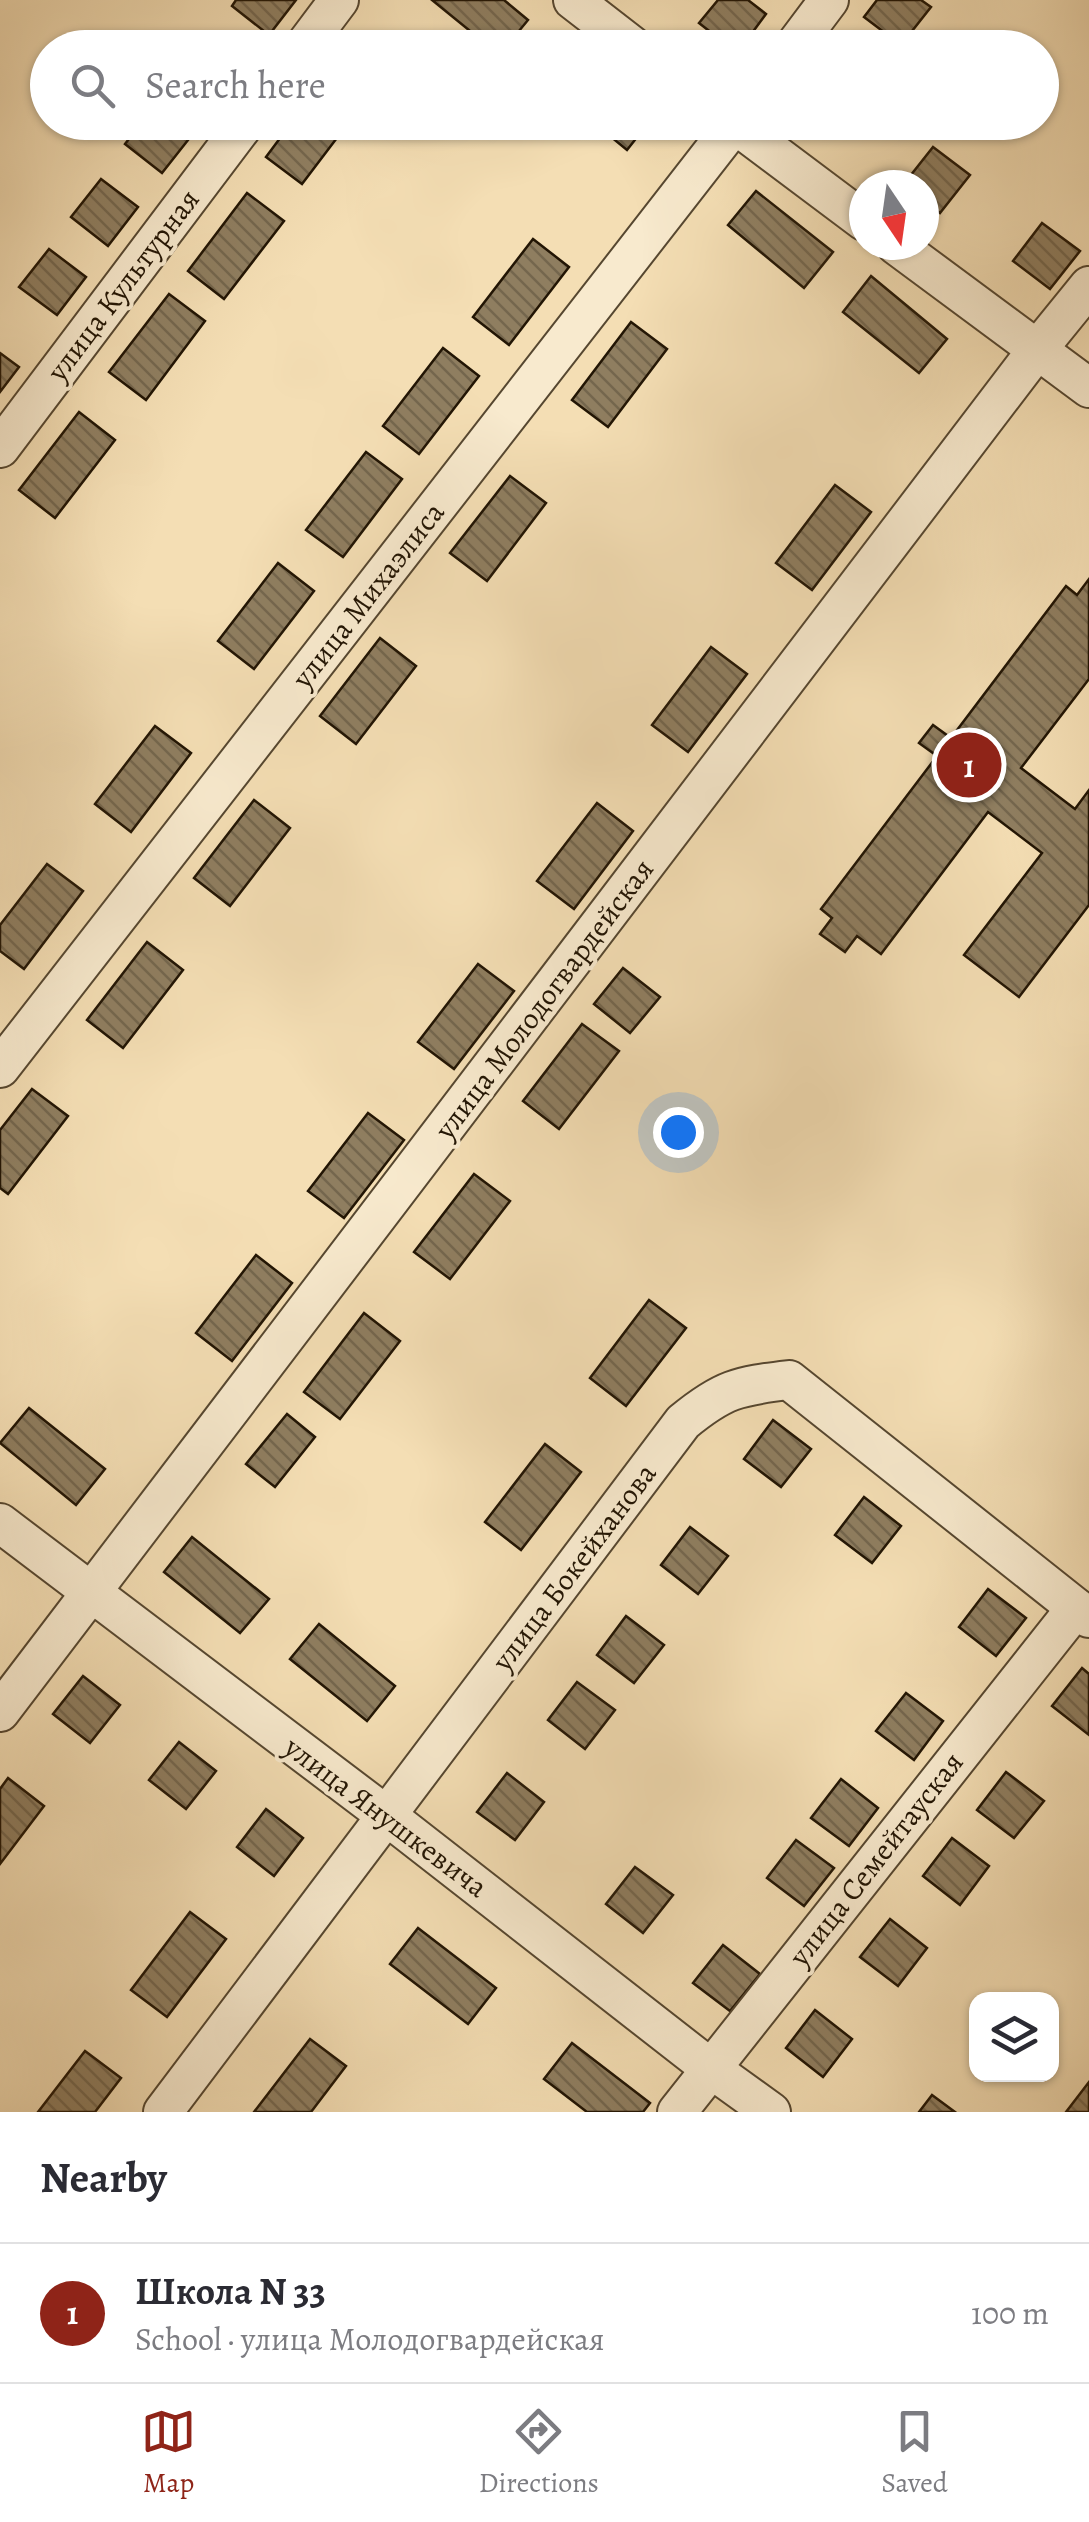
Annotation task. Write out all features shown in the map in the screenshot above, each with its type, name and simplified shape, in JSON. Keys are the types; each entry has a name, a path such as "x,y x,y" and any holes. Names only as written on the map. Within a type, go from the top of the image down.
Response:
{"street":[{"path":"316,30 338,0"},
{"path":"573,0 611,30"},
{"path":"806,30 829,0"},
{"name":"улица Культурная","path":"0,448 232,140"},
{"name":"улица Михаэлиса","path":"0,1068 721,140"},
{"path":"757,140 849,210"},
{"path":"916,260 1089,388"},
{"name":"улица Молодогвардейская","path":"0,1712 1089,286"},
{"name":"улица Бокейханова","path":"163,2112 683,1422 712,1398 746,1385 789,1380 1082,1613"},
{"name":"улица Янушкевича","path":"0,1523 771,2112"},
{"name":"улица Семейтауская","path":"677,2112 1082,1613"}],"building":[{"path":"236,0 296,0 273,30 263,30 232,6"},
{"path":"432,0 504,0 528,20 520,30 469,30"},
{"path":"718,0 748,0 766,14 754,30 708,30 699,23"},
{"path":"877,0 921,0 931,7 913,30 881,30 864,17"},
{"path":"128,140 188,140 162,173 125,144"},
{"path":"279,140 335,140 302,184 266,157"},
{"path":"615,140 635,140 627,150"},
{"path":"933,147 970,175 940,213 939,170 915,170"},
{"path":"101,179 138,207 108,246 71,217"},
{"path":"756,191 833,252 804,288 728,225"},
{"path":"247,193 284,221 224,299 188,271"},
{"path":"1042,223 1080,251 1050,289 1013,261"},
{"path":"533,239 569,267 509,345 473,317"},
{"path":"49,249 86,277 57,315 19,287"},
{"path":"871,276 947,339 919,373 843,312"},
{"path":"169,294 205,321 146,400 109,372"},
{"path":"631,322 667,349 608,427 572,400"},
{"path":"443,348 479,376 419,454 383,426"},
{"path":"0,353 19,367 0,392"},
{"path":"79,412 115,440 55,518 19,490"},
{"path":"366,452 402,479 343,557 306,530"},
{"path":"510,476 546,503 487,581 450,553"},
{"path":"835,485 871,512 812,590 776,563"},
{"path":"278,563 314,591 254,669 218,641"},
{"path":"1089,579 1089,679 1021,768 1075,809 1089,790 1089,905 1019,997 964,955 1042,853 988,812 881,954 857,936 845,952 820,934 832,918 821,909 937,756 919,743 933,725 951,738 1066,586 1077,595"},
{"path":"380,638 416,666 356,744 320,716"},
{"path":"711,647 747,674 688,752 652,725"},
{"path":"155,726 191,753 131,832 95,804"},
{"path":"254,800 290,828 230,906 194,878"},
{"path":"597,803 633,831 574,909 537,881"},
{"path":"47,864 83,891 24,969 0,951 0,925"},
{"path":"147,942 183,970 123,1048 87,1020"},
{"path":"478,964 514,991 454,1069 418,1042"},
{"path":"623,968 660,997 630,1033 594,1004"},
{"path":"582,1024 619,1051 559,1129 523,1101"},
{"path":"32,1089 68,1116 8,1194 0,1188 0,1130"},
{"path":"368,1113 404,1140 344,1218 308,1191"},
{"path":"474,1174 510,1201 450,1279 414,1252"},
{"path":"256,1255 292,1283 232,1361 196,1333"},
{"path":"649,1300 686,1328 626,1406 590,1378"},
{"path":"364,1313 400,1341 340,1419 304,1392"},
{"path":"29,1408 105,1469 76,1505 0,1443"},
{"path":"287,1414 315,1437 275,1487 246,1464"},
{"path":"773,1420 811,1449 781,1487 744,1459"},
{"path":"545,1444 581,1472 521,1550 485,1522"},
{"path":"864,1497 901,1526 872,1563 835,1535"},
{"path":"690,1527 728,1556 698,1594 661,1565"},
{"path":"192,1537 269,1599 240,1633 164,1572"},
{"path":"988,1589 1026,1618 996,1656 959,1627"},
{"path":"626,1616 664,1645 634,1683 597,1655"},
{"path":"319,1624 395,1686 367,1721 290,1659"},
{"path":"1082,1668 1089,1674 1089,1735 1052,1706"},
{"path":"83,1676 120,1705 90,1743 53,1714"},
{"path":"577,1682 615,1710 585,1749 548,1720"},
{"path":"906,1693 943,1721 914,1760 876,1731"},
{"path":"179,1742 216,1771 186,1809 149,1780"},
{"path":"1006,1772 1044,1801 1014,1838 977,1810"},
{"path":"507,1773 544,1802 515,1840 477,1812"},
{"path":"8,1778 44,1806 0,1864 0,1789"},
{"path":"841,1779 878,1808 849,1846 811,1818"},
{"path":"266,1809 303,1838 274,1876 237,1847"},
{"path":"952,1838 989,1866 960,1905 923,1876"},
{"path":"796,1840 834,1868 804,1906 767,1878"},
{"path":"635,1867 673,1895 643,1933 606,1904"},
{"path":"190,1912 226,1939 167,2017 131,1990"},
{"path":"890,1919 927,1948 898,1986 860,1957"},
{"path":"418,1928 496,1988 468,2024 390,1964"},
{"path":"723,1945 760,1974 730,2011 693,1983"},
{"path":"815,2010 852,2039 823,2077 786,2048"},
{"path":"310,2039 346,2066 311,2112 254,2112"},
{"path":"572,2043 650,2103 643,2112 587,2112 544,2079"},
{"path":"85,2051 121,2078 95,2112 38,2112"},
{"path":"1089,2082 1089,2112 1066,2112"},
{"path":"932,2095 955,2112 919,2112"}],"place":[{"name":"Школа N 33","path":"969,765"}]}
